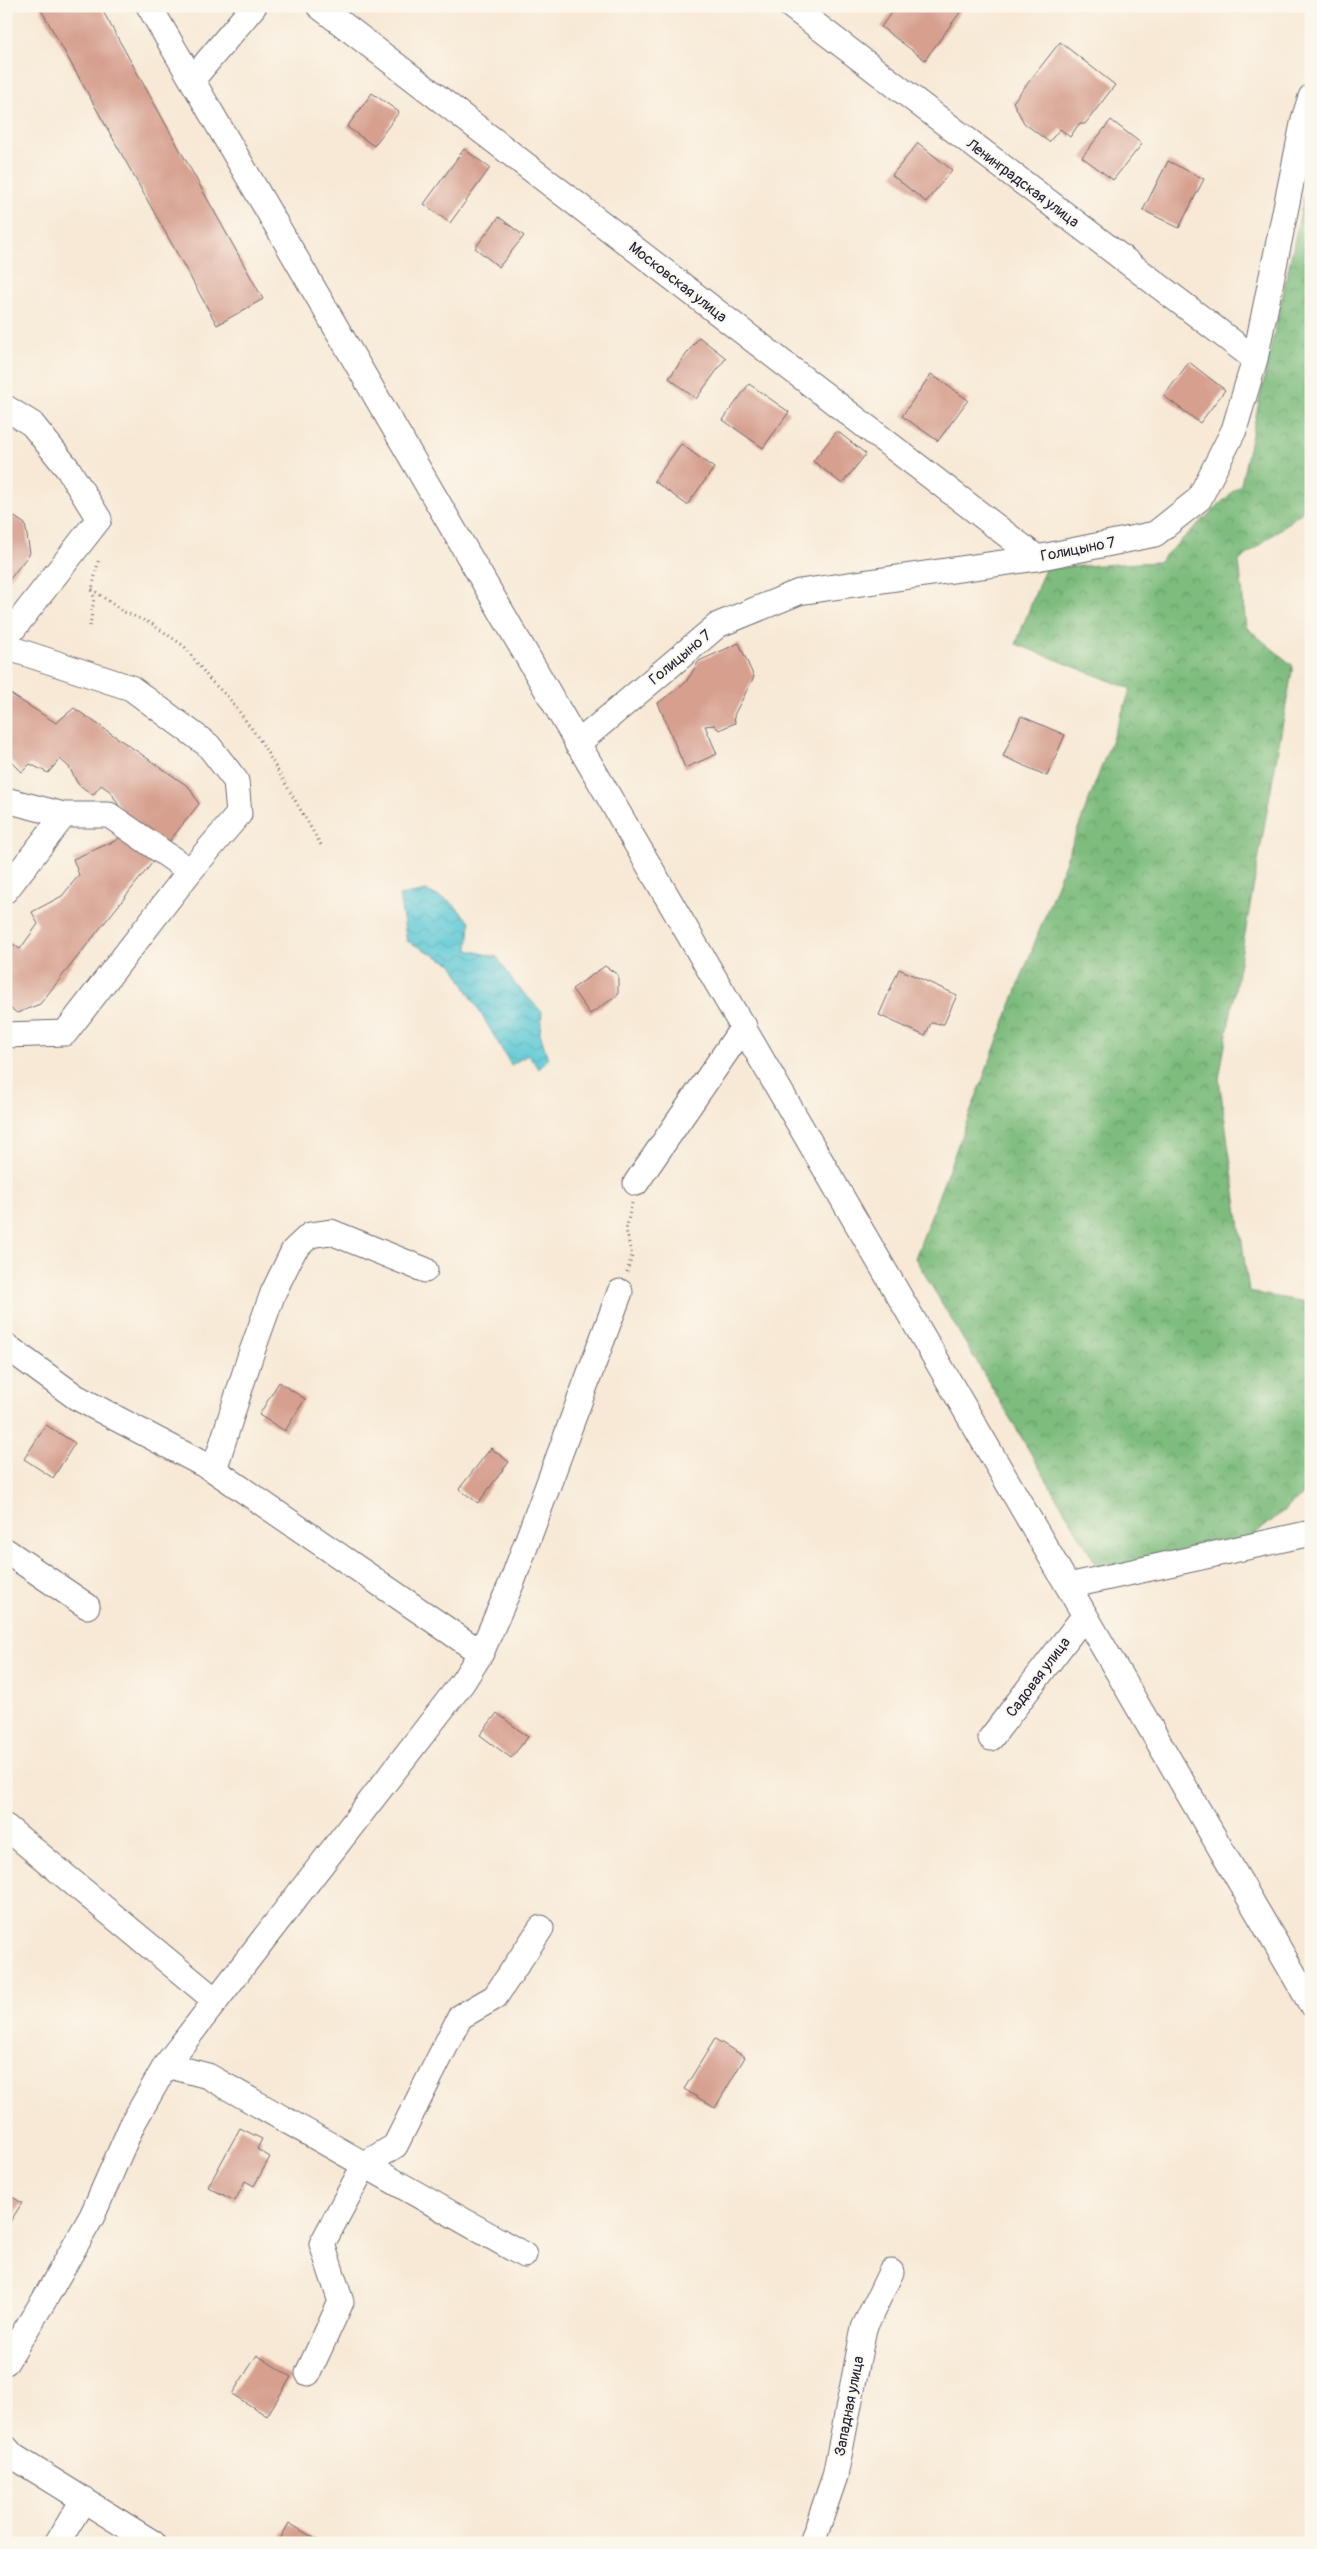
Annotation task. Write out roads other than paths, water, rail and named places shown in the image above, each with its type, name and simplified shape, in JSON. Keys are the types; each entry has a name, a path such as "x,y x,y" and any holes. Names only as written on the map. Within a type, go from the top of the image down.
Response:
{"street":[{"path":"149,6 577,744 744,1026 1311,2004"},
{"path":"192,80 254,6"},
{"name":"Московская улица","path":"319,6 1037,558"},
{"name":"Ленинградская улица","path":"791,6 1255,359"},
{"name":"Голицыно 7","path":"577,744 718,625 799,592 1037,558 1155,534 1199,500 1234,430 1255,359 1304,119 1311,97"},
{"path":"6,408 32,424 68,469 99,518 6,638"},
{"path":"6,647 131,688 208,745 236,781 239,814 190,872 65,1033 6,1035"},
{"path":"6,800 64,814 109,815 190,872"},
{"path":"6,890 64,814"},
{"path":"636,1183 744,1026"},
{"path":"214,1470 250,1357 273,1293 294,1250 310,1235 331,1232 425,1270"},
{"path":"6,2362 92,2216 133,2123 166,2065 462,1684 481,1653 512,1582 620,1292"},
{"path":"6,1346 76,1397 214,1470 481,1653"},
{"path":"1068,1586 1311,1533"},
{"path":"6,1551 87,1606"},
{"name":"Садовая улица","path":"991,1738 1085,1615"},
{"path":"6,1827 216,2001"},
{"path":"308,2373 341,2302 322,2244 365,2164 395,2146 460,2017 495,1997 541,1928"},
{"path":"166,2065 208,2076 524,2255"},
{"name":"Западная улица","path":"812,2543 835,2476 864,2328 891,2272"},
{"path":"6,2448 13,2456 153,2543"},
{"path":"57,2543 84,2499"}],"water":[{"path":"427,891 452,903 470,922 468,950 497,957 515,984 542,1012 540,1033 548,1059 539,1069 528,1055 511,1065 452,964 407,941 399,896"}]}
